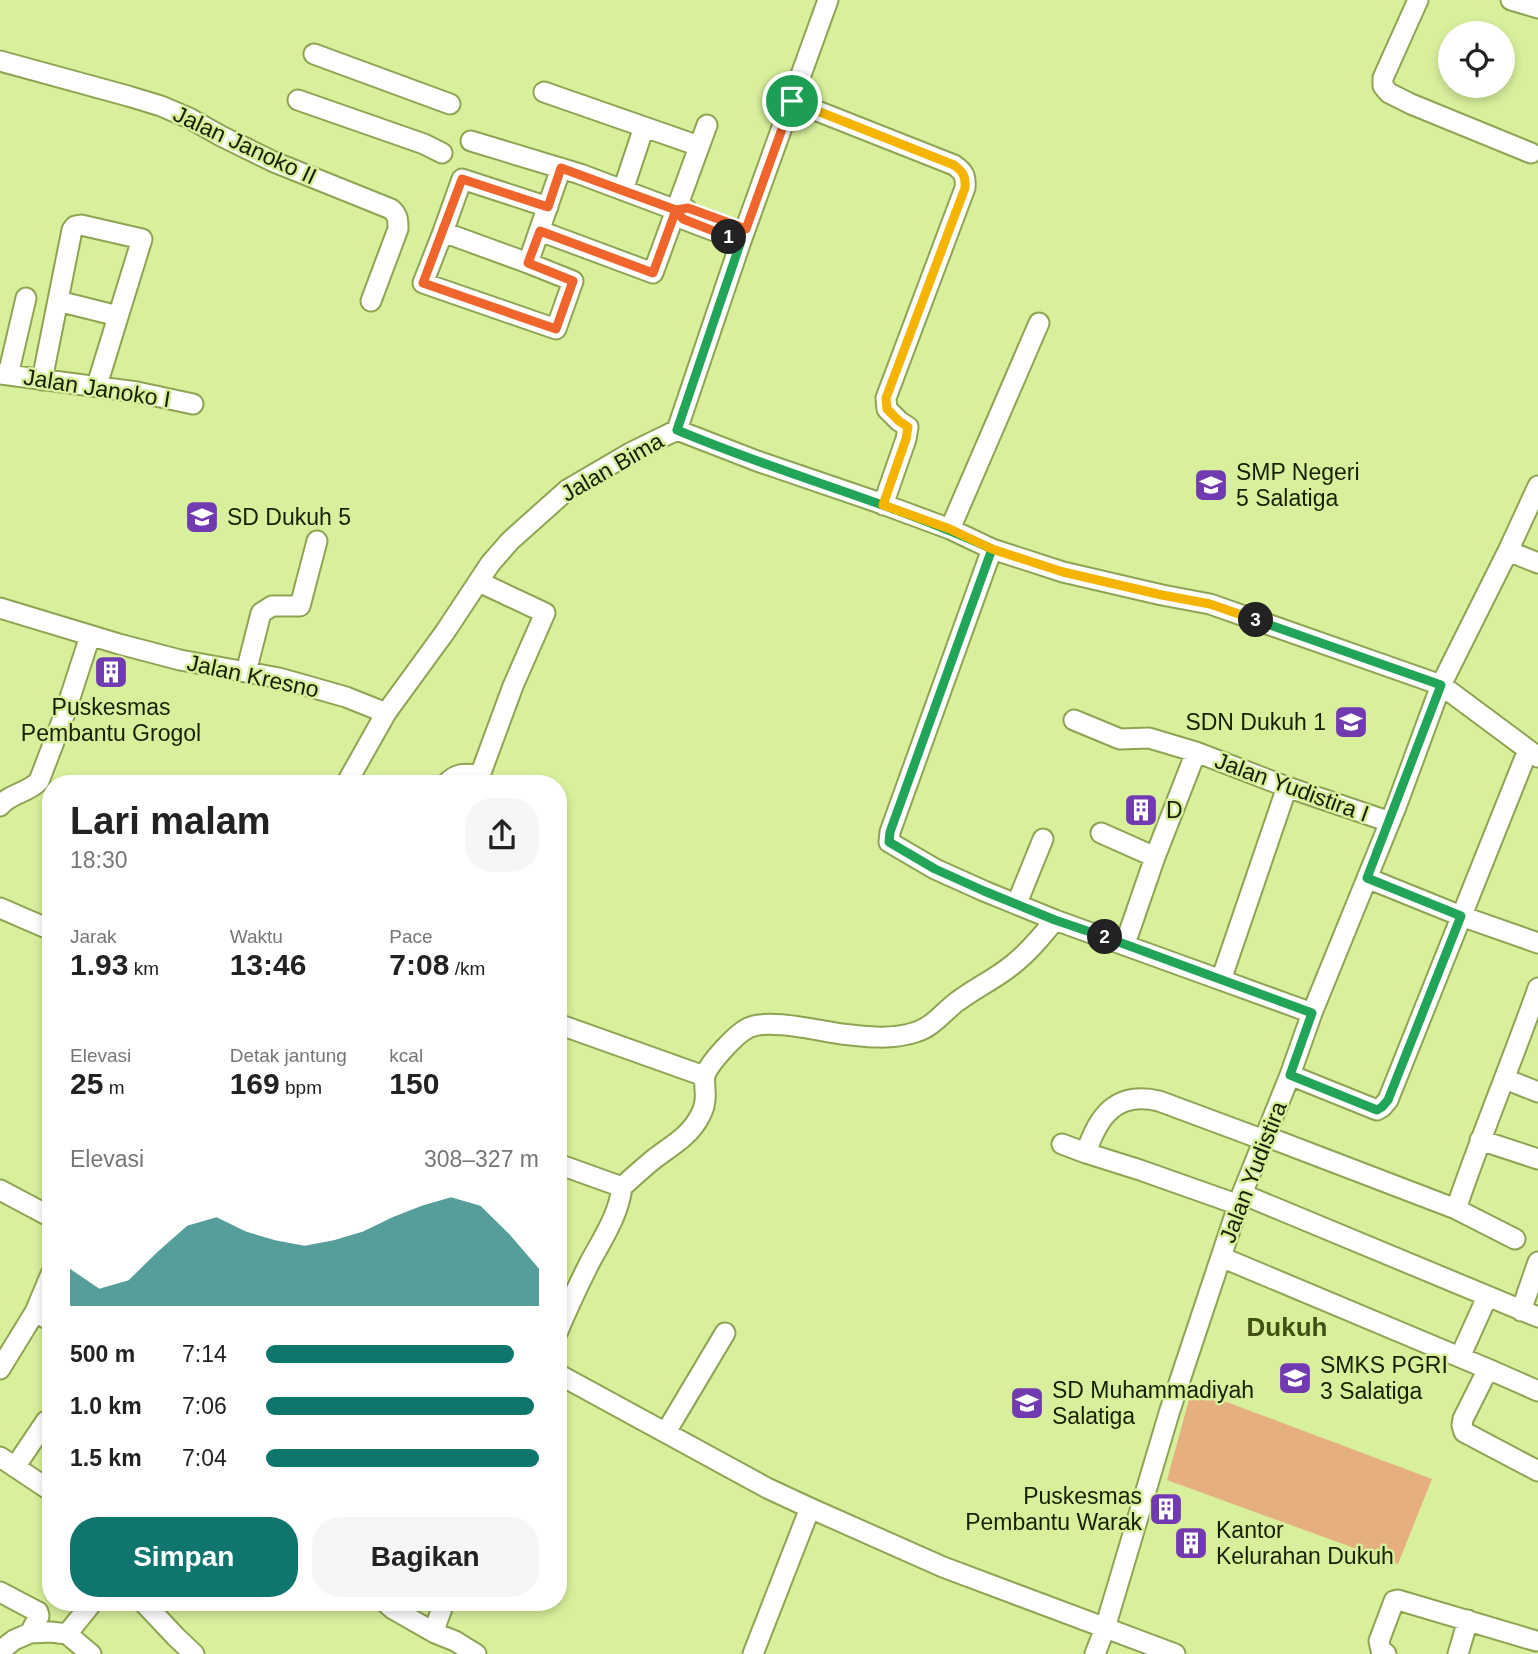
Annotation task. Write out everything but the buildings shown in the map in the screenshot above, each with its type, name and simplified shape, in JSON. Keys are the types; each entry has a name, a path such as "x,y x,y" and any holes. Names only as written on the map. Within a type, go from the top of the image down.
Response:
{"street":[{"path":"677,430 743,235 828,0"},
{"path":"1418,0 1383,78 1383,86 1389,93 1411,104 1531,153"},
{"path":"1511,0 1538,8"},
{"path":"314,54 450,104"},
{"name":"Jalan Janoko II","path":"0,61 161,106 274,162 391,209 396,213 398,229 371,301"},
{"path":"544,92 699,146"},
{"path":"298,100 425,144 442,153"},
{"path":"792,101 954,165 963,171 966,180 886,398 887,409 908,427 883,505"},
{"path":"540,231 653,273 707,125"},
{"path":"623,190 644,127"},
{"path":"471,141 623,190 676,210 683,219 743,235"},
{"path":"528,263 561,168"},
{"path":"443,232 573,281 556,329 423,283 462,179 548,207"},
{"path":"42,380 72,230 80,225 142,239 97,386"},
{"path":"4,375 26,298"},
{"path":"58,301 118,316"},
{"path":"950,529 1040,323"},
{"name":"Jalan Janoko I","path":"4,375 137,391 193,404"},
{"name":"Jalan Bima","path":"356,775 386,713 490,564 510,541 567,490 632,452 677,430 950,529 992,549 1063,572 1210,604 1441,685 1533,753"},
{"name":"Jalan Yudistira","path":"1095,1654 1170,1410 1240,1199 1390,822 1441,685 1538,486"},
{"path":"246,672 261,613 272,606 300,606 317,541"},
{"path":"992,549 889,842 935,869 1055,920 1312,1013"},
{"path":"1508,551 1538,563"},
{"path":"457,775 476,775 482,770 513,686 545,613 479,582"},
{"name":"Jalan Kresno","path":"0,608 180,660 312,688 386,713"},
{"path":"0,806 11,796 33,787 39,781 90,636"},
{"name":"Jalan Yudistira I","path":"1074,720 1120,739 1149,738 1196,752 1390,822"},
{"path":"1125,944 1196,752"},
{"path":"1290,1075 1377,1110 1388,1100 1461,916 1533,753"},
{"path":"1221,980 1287,787"},
{"path":"1101,833 1156,857"},
{"path":"1017,904 1043,839"},
{"path":"1367,878 1461,916 1538,943"},
{"path":"0,908 42,926"},
{"path":"567,1311 613,1218 622,1187 695,1125 702,1112 706,1094 705,1076 721,1052 737,1035 750,1027 769,1025 887,1037 915,1032 925,1028 957,1001 1000,975 1022,957 1055,920"},
{"path":"1456,1209 1505,1079 1532,1026 1538,988"},
{"path":"567,1027 705,1076"},
{"path":"1505,1079 1538,1092"},
{"path":"1086,1153 1098,1123 1111,1109 1125,1101 1146,1098 1264,1138 1456,1209 1515,1239"},
{"path":"1480,1140 1538,1159"},
{"path":"1062,1144 1240,1199 1530,1314 1538,1262"},
{"path":"567,1167 622,1187"},
{"path":"0,1190 42,1212"},
{"path":"1221,1257 1538,1391"},
{"path":"1460,1357 1487,1297"},
{"path":"0,1369 42,1318"},
{"path":"666,1432 725,1333"},
{"path":"1488,1368 1463,1419 1464,1432 1538,1471"},
{"path":"567,1379 767,1488 810,1508 943,1567 1175,1654"},
{"path":"42,1425 8,1462 42,1485"},
{"path":"752,1654 810,1508"},
{"path":"0,1592 38,1612 39,1616 30,1633"},
{"path":"1386,1654 1381,1650 1379,1641 1394,1601 1401,1600 1535,1642"},
{"path":"67,1634 86,1611"},
{"path":"152,1611 194,1654"},
{"path":"396,1611 476,1654"},
{"path":"435,1633 441,1611"},
{"path":"1458,1654 1468,1620"},
{"path":"0,1651 14,1640 30,1633 51,1632 67,1634 91,1654"}],"shaded area":[{"path":"1192,1389 1432,1479 1398,1564 1167,1480"}],"place":[{"name":"SMP Negeri 5 Salatiga","path":"1211,485"},
{"name":"SD Dukuh 5","path":"202,517"},
{"name":"Puskesmas Pembantu Grogol","path":"111,672"},
{"name":"SDN Dukuh 1","path":"1351,722"},
{"name":"D","path":"1141,810"},
{"name":"SMKS PGRI 3 Salatiga","path":"1295,1378"},
{"name":"SD Muhammadiyah Salatiga","path":"1027,1403"},
{"name":"Puskesmas Pembantu Warak","path":"1166,1509"},
{"name":"Kantor Kelurahan Dukuh","path":"1191,1543"}],"district":[{"name":"Dukuh","path":"1287,1327"}],"route":[{"path":"792,101 746,229 688,208 676,210 561,168 548,207 462,179 423,283 556,329 573,281 528,263 540,231 653,273 676,210 683,219 741,241 677,430 757,461 950,529 992,549 890,832 889,842 935,869 1055,920 1312,1013 1290,1075 1377,1110 1388,1100 1461,916 1367,878 1441,685 1210,604 1063,572 992,549 950,529 883,505 908,427 887,409 886,398 966,180 963,171 954,165 792,101"}]}
